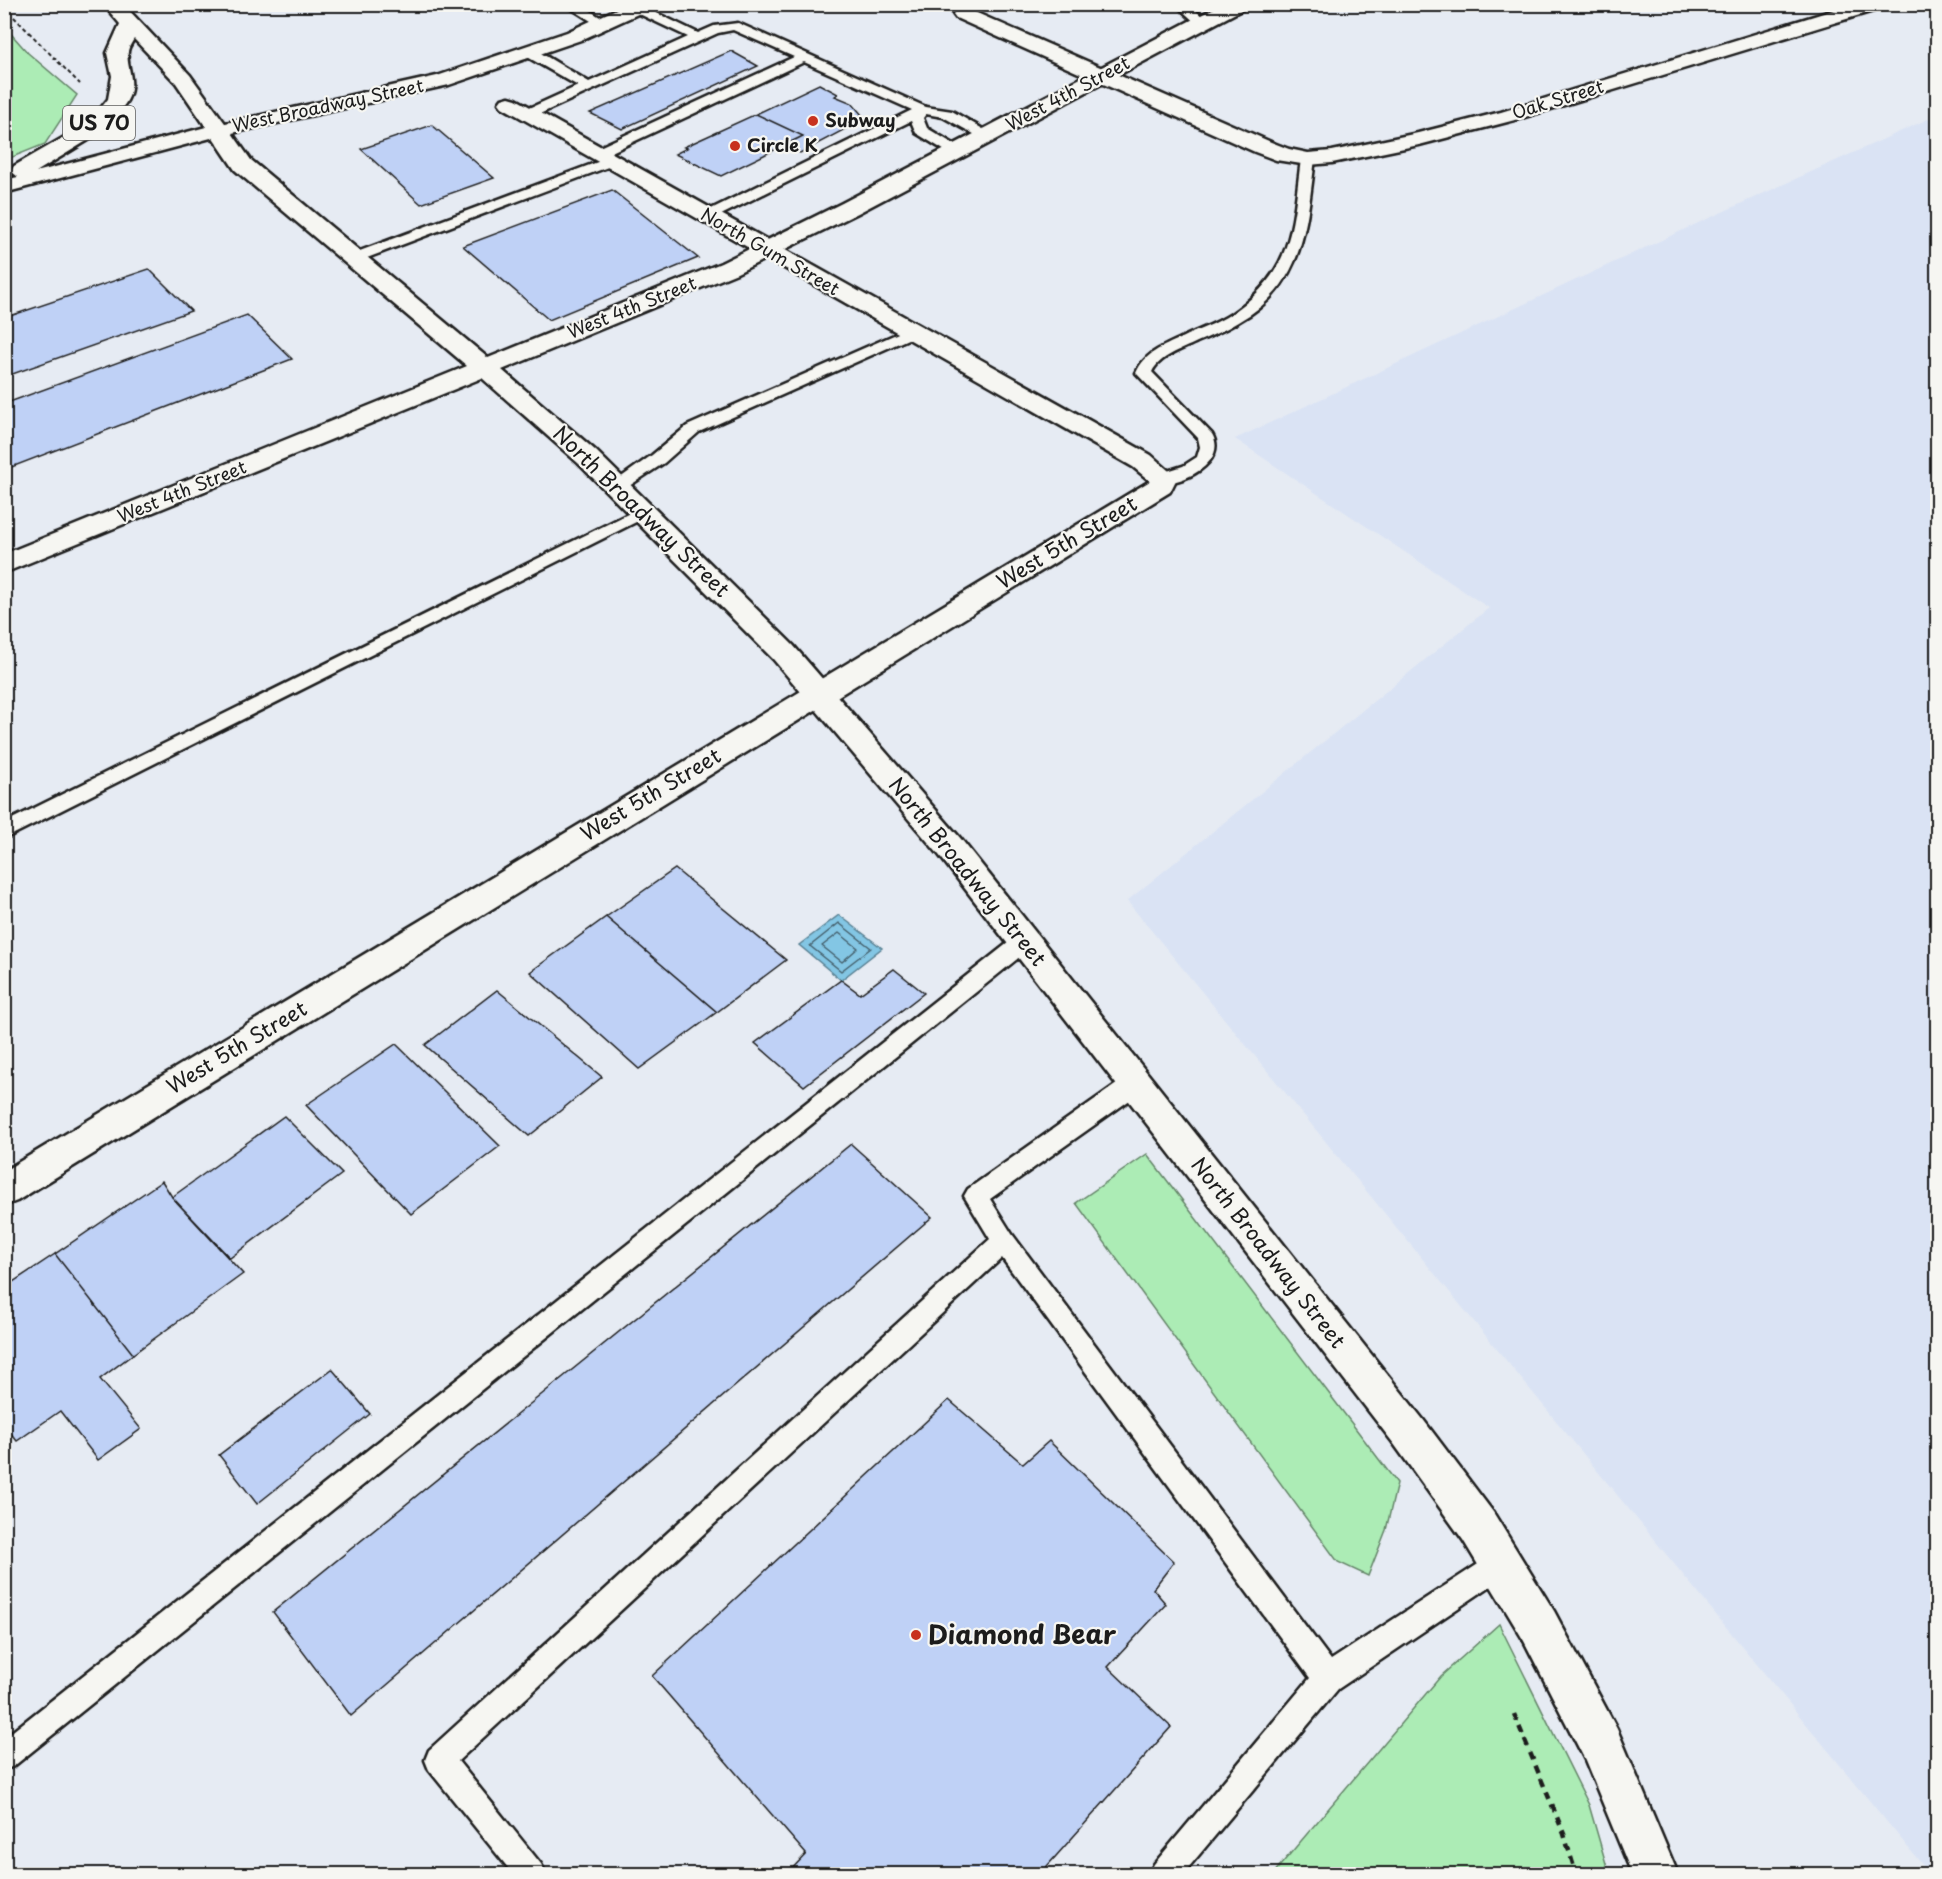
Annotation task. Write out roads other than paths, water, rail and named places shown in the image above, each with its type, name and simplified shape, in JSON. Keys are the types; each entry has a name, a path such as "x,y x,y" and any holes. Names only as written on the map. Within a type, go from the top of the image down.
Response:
{"street":[{"name":"North Broadway Street","path":"112,4 183,80 243,165 485,368 644,511 783,652 950,847 1408,1431 1478,1526 1539,1626 1601,1745 1655,1875"},
{"name":"West 4th Street","path":"4,564 729,268 988,136 1238,4"},
{"name":"Oak Street","path":"963,14 1284,155 1308,159 1419,139 1509,116 1876,4"},
{"name":"West Broadway Street","path":"4,187 219,130 400,92 452,78 529,52 641,6"},
{"name":"US 70","path":"4,182 96,127 118,100 122,76 117,53 131,23"},
{"name":"North Gum Street","path":"518,109 1142,461 1164,478"},
{"name":"West 5th Street","path":"4,1190 1161,486 1164,478"}],"lane":[{"path":"570,4 603,23"},
{"path":"1181,4 1203,22"},
{"path":"641,6 697,37"},
{"path":"518,109 589,87 697,37 714,30 734,26 923,110 947,114 988,136"},
{"path":"529,52 589,87"},
{"path":"354,258 604,157 805,57"},
{"path":"923,110 916,117 921,130 957,152"},
{"path":"708,216 923,110"},
{"path":"1164,478 1195,467 1207,457 1210,447 1206,437 1144,373 1149,362 1164,352 1236,318 1265,294 1286,268 1298,234 1308,159"},
{"path":"617,486 658,459 693,429 912,332"},
{"path":"4,832 644,511"},
{"path":"4,1756 1025,941"},
{"path":"1136,1083 976,1196 1004,1241 1328,1679"},
{"path":"531,1875 439,1760 1004,1241"},
{"path":"1164,1875 1328,1679 1501,1564"}],"water":[{"path":"839,915 882,948 841,980 799,945"}],"place":[{"name":"Subway","path":"813,121"},
{"name":"Circle K","path":"735,146"},
{"name":"Diamond Bear","path":"916,1635"}]}
